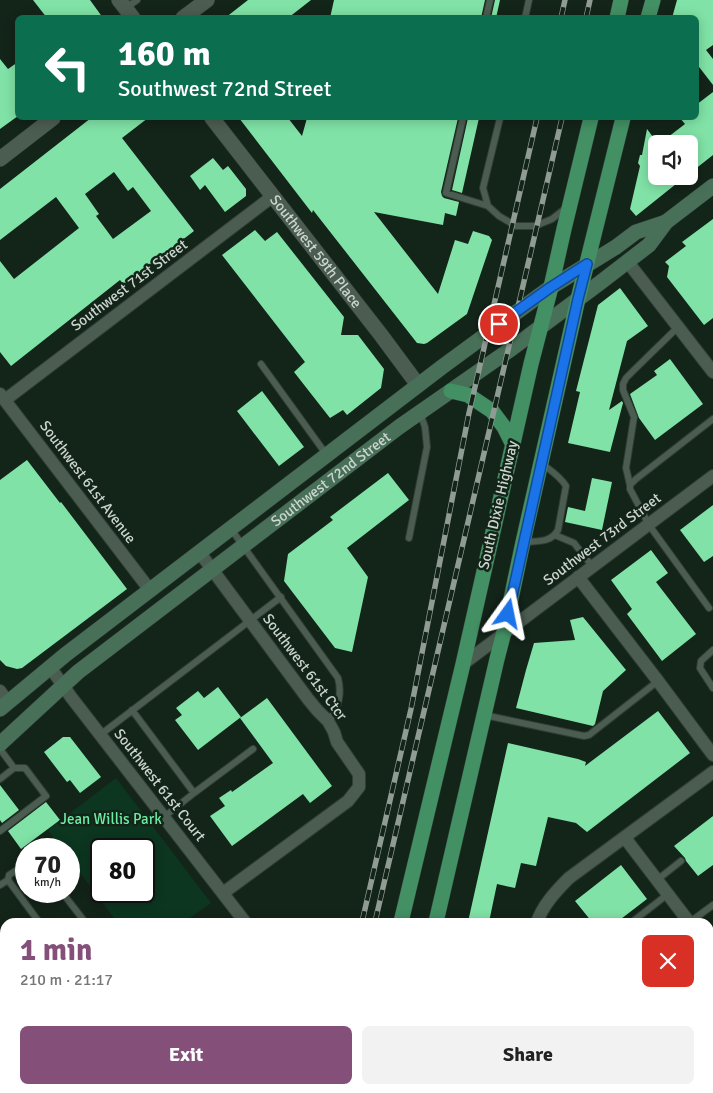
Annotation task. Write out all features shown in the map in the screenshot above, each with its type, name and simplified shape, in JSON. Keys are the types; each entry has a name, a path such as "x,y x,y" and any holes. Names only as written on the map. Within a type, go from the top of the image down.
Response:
{"highway":[{"path":"618,15 621,0"},
{"path":"649,15 652,0"},
{"name":"South Dixie Highway","path":"402,918 463,664 512,443 590,120"},
{"path":"437,918 504,632 578,299 623,120"},
{"path":"451,391 468,395 492,411 504,427 512,443"}],"main road":[{"name":"Southwest 72nd Street","path":"0,744 78,672 399,427 511,350 578,299 648,245 666,222 713,186"},
{"name":"Southwest 72nd Street","path":"3,701 50,668 418,385 551,287 636,232 666,222"},
{"path":"399,427 418,406 421,395 418,385"}],"street":[{"path":"187,15 207,0"},
{"path":"0,159 50,120"},
{"name":"Southwest 59th Place","path":"214,120 418,385"},
{"name":"Southwest 71st Street","path":"3,397 273,196"},
{"path":"627,261 713,372"},
{"name":"Southwest 61st Avenue","path":"3,397 150,590"},
{"name":"Southwest 73rd Street","path":"463,664 713,476"},
{"name":"Southwest 61st Ctcr","path":"200,553 316,710 328,721 337,742 359,774 359,783 356,791 348,801 223,893"},
{"path":"578,577 713,755"},
{"name":"Southwest 61st Court","path":"50,668 242,918"},
{"path":"540,918 544,908 560,887 574,874 713,772"},
{"path":"624,838 686,918"}],"lane":[{"path":"487,15 490,0"},
{"path":"526,15 529,0"},
{"path":"463,120 446,193 488,206 499,216 516,226 535,226 552,219 569,206"},
{"path":"488,206 482,188 499,120"},
{"path":"678,327 626,378 623,384 623,390 634,417 626,468 630,489 649,524 710,608"},
{"path":"261,364 327,455"},
{"path":"409,538 427,446 425,427 420,413"},
{"path":"630,485 713,419"},
{"path":"523,542 548,540 558,530 566,486 563,481 541,462"},
{"path":"231,529 338,678 340,687 339,701 335,714 328,721"},
{"path":"555,535 574,543 592,566"},
{"path":"100,735 281,597"},
{"path":"713,650 701,661 700,668 713,688"},
{"path":"484,715 584,736 589,735 658,681"},
{"path":"132,710 194,793"},
{"path":"0,749 14,768"},
{"path":"164,817 253,749"},
{"path":"0,780 14,768 25,768 46,796 0,831"},
{"path":"657,880 681,861"},
{"path":"0,885 8,880 9,875 15,871"},
{"path":"8,880 36,918"},
{"path":"637,918 668,894"},
{"path":"70,903 82,918"},
{"path":"695,918 713,905"}],"green space":[{"name":"Jean Willis Park","path":"116,778 211,903 190,918 114,918 103,903 155,903 155,838 90,838 90,886 80,873 80,838 54,838 48,830"}],"building":[{"path":"33,0 90,0 101,15 45,15"},
{"path":"248,0 311,0 292,15 229,15"},
{"path":"334,0 485,0 482,15 331,15"},
{"path":"495,0 500,0 497,15 492,15"},
{"path":"677,0 713,0 713,45 706,50 713,59 713,85 699,67 699,15 673,15"},
{"path":"0,59 8,69 15,64 15,118 0,129"},
{"path":"713,92 713,155 698,167 698,135 671,135 685,124 682,120 699,120 699,103"},
{"path":"88,120 145,120 122,138 194,231 124,285 120,280 11,366 0,352 0,261 14,279 79,228 56,197 0,240 0,189","holes":["114,172 128,191 133,187 151,211 113,239 96,216 99,214 85,194"]},
{"path":"241,120 290,120 302,136 306,120 458,120 441,192 444,198 459,202 456,216 445,213 443,225 374,212 438,294 455,240 468,244 473,231 489,236 492,240 467,314 427,343 417,343 313,210 312,213"},
{"path":"468,120 479,120 462,193 452,190"},
{"path":"647,129 652,135 648,135 648,185 675,185 636,216 630,209 640,166 638,163 640,155 642,155"},
{"path":"213,158 223,170 228,166 246,189 246,196 225,212 205,185 200,190 190,176"},
{"path":"713,219 713,318 704,325 667,277 669,266 665,262 686,246 682,242"},
{"path":"255,230 265,241 277,232 344,317 341,335 358,335 384,369 381,388 347,415 343,410 330,418 294,372 305,362 222,255"},
{"path":"620,288 648,326 627,341 609,410 622,401 610,452 568,443 580,392 576,391 598,305"},
{"path":"670,359 703,404 655,440 639,418 630,394 657,375 654,371"},
{"path":"262,391 304,447 279,466 237,411"},
{"path":"27,460 127,589 22,668 17,669 6,666 0,660 0,480"},
{"path":"388,473 409,500 347,548 368,577 352,652 335,648 284,581 288,554 333,520 330,517"},
{"path":"592,478 612,482 602,530 565,522 568,507 585,511"},
{"path":"713,505 713,556 704,562 680,530"},
{"path":"651,550 668,573 656,582 696,634 662,661 627,614 632,609 611,580"},
{"path":"583,617 626,670 603,691 595,724 593,726 516,708 534,643 575,640 570,620"},
{"path":"218,687 241,717 198,750 175,720 182,715 176,708 198,691 204,698"},
{"path":"267,698 332,786 310,803 303,794 232,846 210,816 225,806 219,798 231,790 232,792 273,763 240,718"},
{"path":"658,711 690,753 587,832 576,823 548,817 536,866 521,863 515,888 497,884 490,918 469,918 508,743 578,759 586,762 585,766"},
{"path":"63,737 70,737 101,777 80,793 70,780 67,782 44,752"},
{"path":"0,785 19,810 2,823 0,820"},
{"path":"46,802 60,820 36,838 15,838 15,841 8,831"},
{"path":"713,816 713,865 698,876 674,846"},
{"path":"621,865 647,899 622,918 589,918 575,901"}],"railway":[{"path":"562,15 565,0"},
{"path":"587,15 590,0"},
{"path":"363,918 411,709 469,413 537,120"},
{"path":"376,918 562,120"}],"route":[{"path":"499,324 587,264 508,614"}]}
